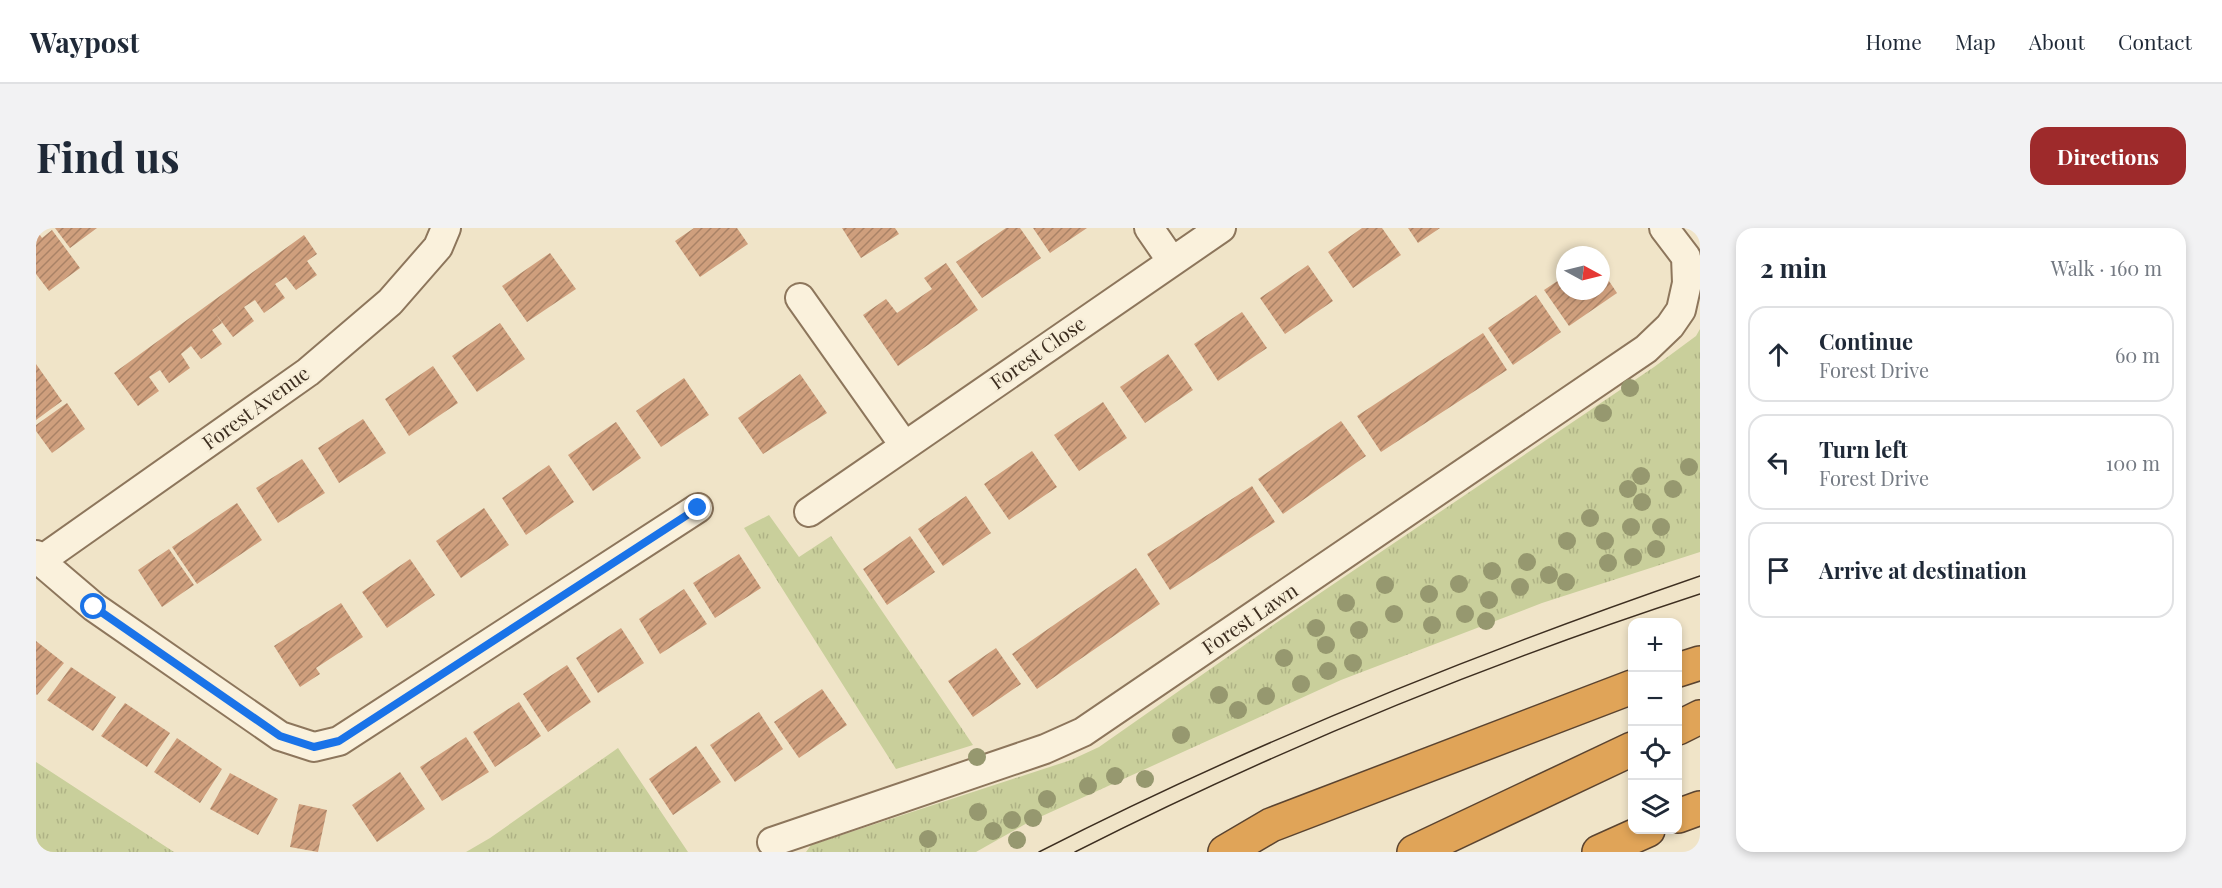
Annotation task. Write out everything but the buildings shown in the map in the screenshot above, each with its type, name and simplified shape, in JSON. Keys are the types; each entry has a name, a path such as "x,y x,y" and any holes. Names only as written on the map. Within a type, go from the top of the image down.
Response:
{"highway":[{"path":"1682,668 1700,663"},
{"path":"1217,852 1271,825 1628,689"},
{"path":"1681,726 1700,717"},
{"path":"1414,852 1628,751"},
{"path":"1682,814 1700,808"},
{"path":"1225,852 1271,825"},
{"path":"1599,852 1639,834"}],"street":[{"name":"Forest Avenue","path":"38,558 308,372 390,302 438,247 446,228"},
{"path":"1149,228 1171,260"},
{"name":"Forest Close","path":"809,512 1171,260 1221,228"},
{"name":"Forest Lawn","path":"772,842 1045,749 1083,732 1646,349 1670,326 1681,310 1687,283 1686,258 1664,228"},
{"path":"800,298 904,445"},
{"path":"38,558 94,607 271,730 280,736 314,747 339,741 698,508"}],"green space":[{"path":"1700,329 1700,552 1542,603 1341,680 1029,822 976,852 806,852 811,845 1071,760 1099,747 1276,623 1654,367 1696,336"},
{"path":"769,515 799,557 831,536 973,745 896,769 744,528"},
{"path":"618,748 688,852 466,852 490,838"},
{"path":"36,762 174,852 36,852"}],"tram line":[{"path":"1039,852 1200,774 1365,702 1531,637 1700,576"},
{"path":"1075,852 1227,778 1383,711 1540,650 1700,594"}],"route":[{"path":"94,607 280,736 314,747 339,741 698,508"}]}
